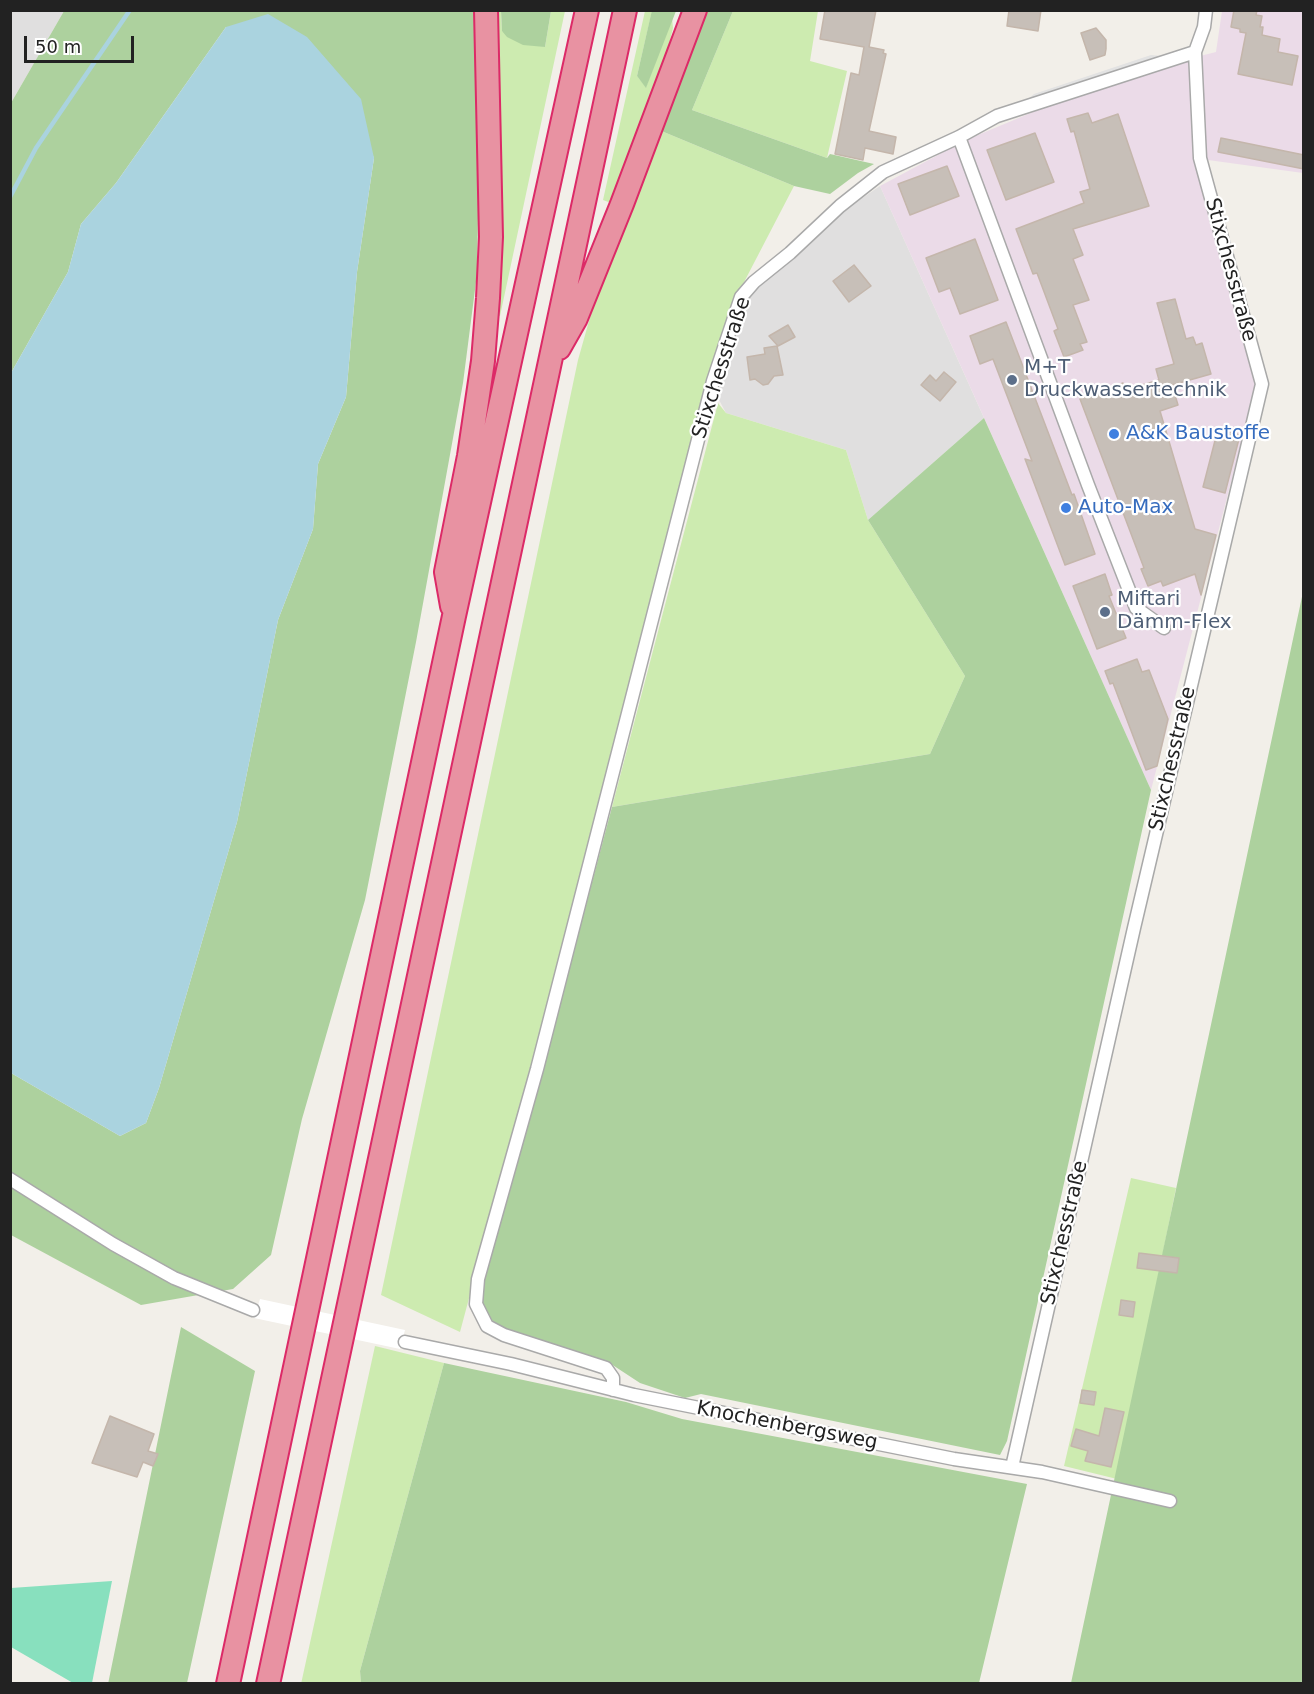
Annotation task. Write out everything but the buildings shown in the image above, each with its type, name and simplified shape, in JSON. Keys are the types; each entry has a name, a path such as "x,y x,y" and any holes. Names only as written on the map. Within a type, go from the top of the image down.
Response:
{"highway":[{"path":"454,616 446,572 469,456 483,361 488,298 491,177 486,10"},
{"path":"228,1683 454,616 587,10"},
{"path":"268,1683 625,10"},
{"path":"549,364 576,318 622,204 695,10"}],"street":[{"name":"Stixchesstraße","path":"1012,1467 1134,928 1262,384 1200,158 1195,52 1204,27 1206,10"},
{"name":"Stixchesstraße","path":"613,1390 613,1378 606,1368 495,1331 487,1326 476,1304 478,1279 537,1069 713,381 741,297 754,282 790,253 840,206 883,172 959,137 997,116 1195,52"},
{"path":"959,137 1136,608 1164,628"},
{"path":"10,1179 112,1244 174,1278 253,1310"},
{"name":"Knochenbergsweg","path":"405,1342 510,1364 613,1390 954,1459 1012,1467 1170,1501"}],"shaded area":[{"path":"11,11 64,11 11,103"},
{"path":"1222,11 1303,11 1303,173 1208,160 1256,386 1151,790 880,186 966,140 1117,77 1216,52"},
{"path":"1151,55 1162,56 1027,100 1034,94"},
{"path":"880,186 984,418 868,520 846,450 726,413 709,381 742,286"}],"green space":[{"path":"652,10 676,11 646,88 637,76"},
{"path":"64,11 476,11 479,161 477,274 463,383 416,642 365,900 302,1119 271,1255 233,1289 141,1305 11,1235 11,1073 120,1136 146,1123 159,1088 237,822 278,620 313,529 318,464 346,397 357,272 374,158 331,66 307,38 226,27 116,183 81,224 68,272 11,373 11,103"},
{"path":"495,11 501,11 502,31 545,47 551,11 565,11 500,316 497,315"},
{"path":"501,11 551,11 545,47 523,45 507,37 502,31"},
{"path":"645,11 652,11 637,76 646,87 672,18 673,28 666,56 611,203 603,200"},
{"path":"707,11 733,11 692,110 827,158 830,154 874,164 830,194 794,186 659,130"},
{"path":"733,11 818,11 810,61 847,71 827,158 692,110"},
{"path":"659,130 794,186 742,286 709,381 601,804 460,1332 381,1295 578,360 598,289"},
{"path":"718,403 726,413 846,450 868,520 965,676 930,754 612,807"},
{"path":"984,418 1151,790 1007,1441 1000,1455 701,1394 685,1398 640,1383 608,1362 506,1329 488,1318 482,1304 483,1279 542,1071 612,807 930,754 965,676 868,520"},
{"path":"1303,592 1303,1683 1071,1683"},
{"path":"1131,1178 1176,1188 1117,1479 1064,1466"},
{"path":"181,1327 255,1371 187,1683 108,1684"},
{"path":"375,1346 444,1363 360,1671 361,1683 301,1684"},
{"path":"444,1363 626,1402 682,1419 1027,1484 979,1683 361,1683 360,1671"},
{"path":"112,1581 92,1683 73,1683 11,1647 11,1588"}],"water":[{"path":"268,14 307,37 361,99 374,158 357,272 346,397 318,464 313,529 278,620 237,822 159,1088 146,1123 120,1136 11,1073 11,373 68,272 81,224 116,183 226,27"}],"pier":[{"path":"260,1299 405,1330 400,1349 254,1318"}],"waterway":[{"path":"10,197 36,148 130,10"}],"place":[{"name":"M+T Druckwassertechnik","path":"1012,380"},
{"name":"A&K Baustoffe","path":"1114,434"},
{"name":"Auto-Max","path":"1066,508"},
{"name":"Miftari Dämm-Flex","path":"1105,612"}]}
